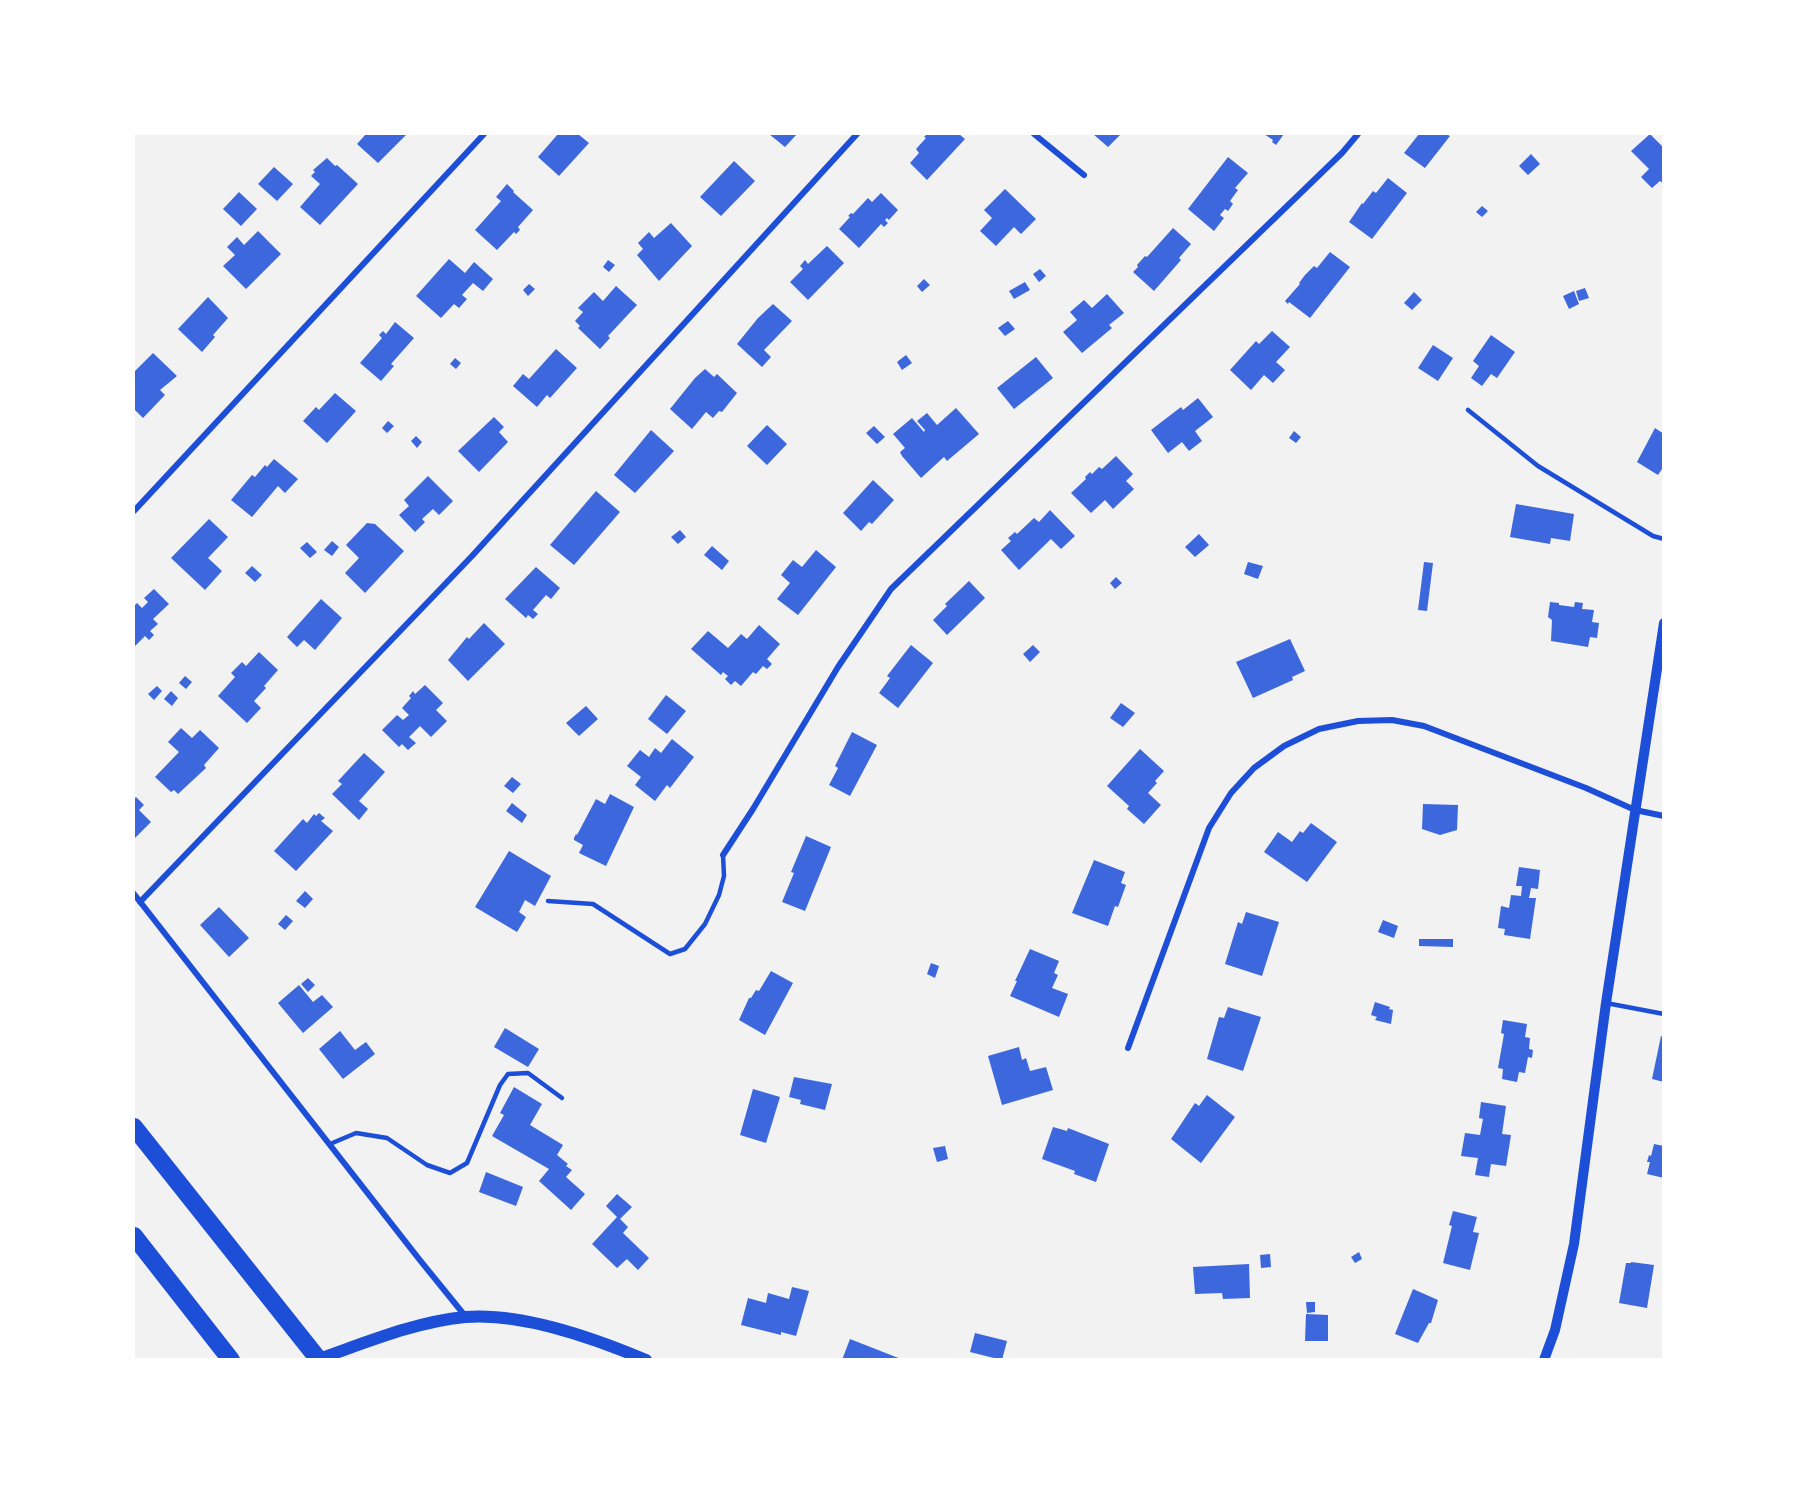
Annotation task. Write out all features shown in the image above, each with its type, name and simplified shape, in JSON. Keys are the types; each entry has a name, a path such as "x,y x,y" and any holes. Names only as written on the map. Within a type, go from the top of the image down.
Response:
{"highway":[{"path":"134,1127 318,1359"},
{"path":"134,1236 231,1359"}],"main road":[{"path":"318,1359 421,1325 466,1317 499,1318 550,1327 610,1344 646,1359"}],"street":[{"path":"134,511 484,134"},
{"path":"140,902 472,556 857,134"},
{"path":"1034,134 1084,175"},
{"path":"723,855 753,810 837,668 891,589 1334,161 1358,134"},
{"path":"1544,1359 1555,1330 1574,1244 1606,1003 1664,624"},
{"path":"1128,1048 1209,828 1231,793 1254,768 1284,747 1319,729 1358,721 1392,720 1424,726 1635,810 1664,816"},
{"path":"134,894 418,1259 466,1317"}],"lane":[{"path":"1468,410 1538,466 1653,536 1664,539"},
{"path":"548,901 593,904 670,954 685,949 705,924 719,895 724,876 723,855"},
{"path":"1606,1003 1664,1014"},
{"path":"330,1144 356,1133 387,1138 427,1165 450,1173 467,1163 500,1085 508,1074 528,1073 562,1098"}],"building":[{"path":"366,134 407,134 378,163 357,144"},
{"path":"558,134 578,134 589,143 559,176 538,157"},
{"path":"769,134 797,134 785,147"},
{"path":"927,134 959,134 965,139 927,180 910,163 919,153 916,149"},
{"path":"1093,134 1121,134 1108,147"},
{"path":"1264,134 1284,134 1276,145"},
{"path":"1419,134 1450,136 1425,168 1404,153"},
{"path":"1650,134 1664,148 1664,184 1660,181 1652,188 1641,177 1649,169 1631,151"},
{"path":"1531,154 1540,164 1528,175 1519,166"},
{"path":"1228,157 1248,173 1235,188 1238,190 1230,201 1233,204 1228,211 1225,209 1220,215 1224,218 1214,231 1188,209"},
{"path":"327,158 358,184 320,225 300,207 320,184 311,176 315,172 313,170"},
{"path":"734,161 755,181 721,216 700,197"},
{"path":"274,167 293,184 277,201 258,184"},
{"path":"1388,178 1407,193 1372,239 1349,222 1362,203 1373,191 1376,193"},
{"path":"507,184 533,210 518,227 520,230 516,234 514,232 497,250 475,230 501,201 496,197"},
{"path":"1005,189 1036,219 1021,234 1014,227 996,246 980,231 992,218 984,210"},
{"path":"239,192 257,209 241,226 223,209"},
{"path":"881,193 898,210 889,220 887,218 885,220 888,223 884,227 881,224 859,248 839,229 850,217 848,216 853,214 868,198 872,202"},
{"path":"1482,206 1488,211 1482,217 1476,212"},
{"path":"671,223 692,246 659,281 637,255 643,249 638,243 649,232 654,238"},
{"path":"1173,228 1191,244 1179,258 1181,260 1154,291 1133,272 1145,256 1147,257"},
{"path":"258,231 281,254 246,289 223,266 235,255 227,247 237,237 244,245"},
{"path":"827,246 844,263 808,300 790,282 803,269 800,266 805,260 808,264"},
{"path":"1330,252 1350,267 1310,318 1285,301 1305,275 1314,266 1317,268"},
{"path":"449,259 465,273 474,262 493,279 483,291 473,283 462,295 467,299 459,308 454,304 441,318 416,296"},
{"path":"608,260 615,265 609,272 603,267"},
{"path":"1040,269 1046,276 1039,282 1033,274"},
{"path":"924,279 930,285 922,292 917,286"},
{"path":"1025,282 1030,290 1014,299 1009,291"},
{"path":"529,284 535,289 528,296 523,290"},
{"path":"616,286 637,305 608,336 610,338 600,349 578,328 580,326 575,321 583,312 578,308 594,292 603,301"},
{"path":"1585,288 1589,298 1579,301 1576,291"},
{"path":"1574,291 1579,304 1569,309 1563,296"},
{"path":"1414,292 1422,300 1412,310 1404,303"},
{"path":"1107,294 1124,313 1109,325 1112,328 1082,353 1063,332 1077,320 1070,312 1084,300 1092,308"},
{"path":"208,297 228,318 202,352 178,329"},
{"path":"773,304 792,321 764,350 771,357 762,367 737,344"},
{"path":"1008,321 1015,329 1005,336 998,328"},
{"path":"395,322 414,338 391,364 394,366 381,381 360,363 382,338 379,335 383,331 386,334"},
{"path":"1272,331 1290,347 1276,362 1285,370 1273,383 1264,375 1251,390 1230,370 1256,341 1259,344"},
{"path":"1491,335 1515,352 1497,378 1491,374 1482,386 1471,378 1479,366 1473,361"},
{"path":"1433,345 1453,358 1438,381 1418,368"},
{"path":"556,349 577,368 550,398 547,395 537,407 513,386 523,374 529,379"},
{"path":"153,353 177,376 160,390 165,395 143,418 134,409 134,372"},
{"path":"906,355 912,363 902,370 897,362"},
{"path":"1036,357 1053,378 1014,409 997,388"},
{"path":"455,358 461,363 456,369 450,364"},
{"path":"705,369 714,377 717,374 737,393 722,412 719,411 713,418 706,412 692,429 670,409"},
{"path":"335,393 356,411 327,443 303,421 316,407 319,410"},
{"path":"1198,398 1213,417 1195,431 1202,441 1189,451 1182,442 1168,453 1151,430 1181,407 1183,410"},
{"path":"956,408 979,434 947,461 944,457 921,478 902,456 900,452 905,448 893,434 912,418 924,432 925,430 917,421 927,413 937,425"},
{"path":"494,417 504,427 499,432 508,442 479,472 458,451"},
{"path":"388,421 394,426 387,433 382,428"},
{"path":"767,425 787,444 767,465 747,446"},
{"path":"874,426 885,437 877,444 866,433"},
{"path":"1655,428 1664,434 1664,466 1658,475 1637,462"},
{"path":"651,430 674,451 635,493 614,475"},
{"path":"1294,431 1301,437 1296,443 1289,438"},
{"path":"416,436 422,442 417,448 411,441"},
{"path":"1116,456 1133,474 1126,481 1134,489 1113,509 1105,500 1091,513 1071,493 1090,472 1092,474 1099,467 1102,469"},
{"path":"274,459 298,479 285,493 278,486 252,517 231,500 252,475 255,477 265,465 267,467"},
{"path":"428,476 453,501 439,515 433,509 422,519 425,522 415,532 399,515 409,506 404,500"},
{"path":"873,480 894,500 872,524 869,522 861,531 843,513"},
{"path":"596,491 620,512 574,565 550,545"},
{"path":"1516,504 1574,514 1570,541 1551,538 1550,544 1510,537"},
{"path":"1050,510 1075,536 1061,549 1051,539 1019,570 1001,550 1011,541 1008,538 1015,532 1017,534 1034,518 1039,522"},
{"path":"209,519 228,537 208,558 222,571 205,590 171,558"},
{"path":"367,523 375,524 404,551 365,593 345,573 359,558 346,545"},
{"path":"680,530 686,537 678,544 671,537"},
{"path":"1199,534 1209,545 1195,557 1185,547"},
{"path":"332,541 339,547 332,556 324,550"},
{"path":"307,542 317,552 310,558 300,548"},
{"path":"712,546 729,561 722,570 704,555"},
{"path":"816,550 836,567 798,615 777,599 790,583 781,575 793,560 802,567"},
{"path":"1248,562 1263,566 1258,579 1244,574"},
{"path":"1424,562 1433,563 1427,611 1418,610"},
{"path":"252,566 262,575 255,582 245,573"},
{"path":"536,567 560,588 551,599 546,595 533,610 538,614 533,619 528,615 526,618 505,599"},
{"path":"1116,577 1122,583 1115,589 1110,583"},
{"path":"969,581 985,598 947,635 933,620 947,606 945,604"},
{"path":"154,589 169,604 153,619 158,624 150,631 154,635 149,640 145,636 134,647 134,606 137,603 142,608 148,602 144,598"},
{"path":"321,599 342,618 315,650 304,640 297,647 287,637"},
{"path":"1550,602 1574,607 1575,602 1583,603 1582,609 1594,610 1592,622 1599,623 1597,638 1590,637 1588,647 1551,641 1552,620 1548,617"},
{"path":"484,623 505,644 468,681 448,660 467,637 469,639"},
{"path":"759,625 780,644 767,659 772,664 767,669 763,666 756,674 753,672 741,686 735,681 731,685 725,679 728,676 723,672 721,675 691,649 708,631 728,648 741,634 747,639"},
{"path":"1290,639 1305,671 1292,677 1293,680 1253,698 1236,662"},
{"path":"911,645 933,663 898,708 879,693 890,678 887,676"},
{"path":"1033,645 1040,652 1030,662 1023,654"},
{"path":"259,652 278,670 254,701 261,708 247,723 218,696 235,677 231,673 242,662 246,666"},
{"path":"185,676 192,682 186,689 179,683"},
{"path":"425,685 443,703 436,710 447,721 431,737 420,726 409,737 416,743 408,750 402,744 399,747 382,730 397,715 403,720 409,715 402,708 411,698 409,696 413,691 415,694"},
{"path":"157,686 162,691 154,700 148,694"},
{"path":"171,691 178,698 172,706 164,699"},
{"path":"666,695 686,711 667,734 648,719"},
{"path":"1121,703 1135,713 1123,727 1110,718"},
{"path":"586,706 598,719 579,736 566,723"},
{"path":"181,728 192,738 200,730 219,748 204,765 206,768 178,794 174,790 171,792 155,777 179,752 168,742"},
{"path":"852,732 877,745 850,796 829,785 838,768 835,766"},
{"path":"672,739 694,757 670,788 667,785 655,801 635,785 641,777 627,766 640,750 649,757 655,748 661,753"},
{"path":"1140,749 1164,771 1148,793 1161,805 1144,824 1127,809 1129,806 1107,786"},
{"path":"364,753 385,772 359,801 368,809 359,820 332,794 342,784 338,781"},
{"path":"512,777 521,784 513,793 504,786"},
{"path":"610,794 634,807 606,866 579,853 583,845 574,838 596,799 605,804"},
{"path":"136,797 144,805 139,810 151,822 134,839 134,799"},
{"path":"512,803 527,815 522,823 506,811"},
{"path":"1423,804 1458,805 1457,830 1440,835 1422,829"},
{"path":"319,813 325,818 321,821 333,831 296,871 274,851 303,819 307,823 314,814 316,816"},
{"path":"1311,823 1337,842 1307,882 1264,852 1278,832 1292,842 1300,831 1303,833"},
{"path":"806,836 831,847 805,911 782,902"},
{"path":"509,851 551,876 535,906 525,900 519,912 526,917 517,932 475,907"},
{"path":"1094,860 1125,872 1121,883 1126,885 1108,926 1072,913"},
{"path":"1519,867 1540,870 1538,889 1531,888 1529,898 1536,898 1530,939 1504,935 1505,929 1498,928 1501,906 1509,908 1511,895 1521,896 1522,886 1516,886"},
{"path":"305,891 313,899 305,908 296,901"},
{"path":"219,907 249,938 229,957 200,925"},
{"path":"1246,912 1279,922 1262,976 1225,964 1238,922 1242,924"},
{"path":"286,915 293,921 285,930 278,924"},
{"path":"1383,920 1398,926 1394,938 1378,932"},
{"path":"1419,939 1453,939 1453,947 1419,946"},
{"path":"1030,949 1059,961 1054,973 1058,975 1052,988 1068,994 1059,1017 1010,996"},
{"path":"931,963 939,966 935,978 927,974"},
{"path":"771,971 793,983 765,1035 739,1020 749,998 756,990 759,991"},
{"path":"308,978 315,985 308,992 301,984"},
{"path":"299,985 313,1002 322,995 333,1007 303,1033 278,1003"},
{"path":"1375,1002 1393,1010 1391,1024 1375,1020 1377,1017 1371,1015"},
{"path":"1228,1007 1261,1017 1243,1071 1207,1059 1219,1017 1224,1018"},
{"path":"1503,1020 1527,1024 1525,1037 1530,1038 1529,1049 1533,1050 1532,1058 1528,1057 1525,1073 1519,1072 1517,1082 1502,1079 1503,1069 1498,1068 1504,1034 1501,1033"},
{"path":"505,1028 539,1049 528,1067 494,1047"},
{"path":"340,1031 355,1050 366,1042 375,1054 343,1079 319,1049"},
{"path":"1661,1036 1664,1037 1664,1082 1652,1079"},
{"path":"1019,1047 1022,1060 1026,1058 1030,1071 1046,1067 1053,1090 1002,1105 988,1056"},
{"path":"794,1077 832,1084 825,1110 800,1104 801,1100 789,1097"},
{"path":"514,1087 542,1104 530,1125 563,1145 557,1155 572,1170 566,1177 585,1194 571,1210 539,1181 549,1169 492,1136 504,1115 500,1113"},
{"path":"753,1089 780,1097 766,1143 740,1135"},
{"path":"1207,1095 1235,1117 1201,1163 1171,1139 1195,1103 1199,1106"},
{"path":"1481,1102 1506,1106 1502,1134 1511,1135 1506,1166 1491,1164 1489,1177 1475,1175 1478,1158 1461,1156 1465,1133 1480,1135 1483,1119 1479,1118"},
{"path":"1053,1127 1067,1131 1068,1128 1109,1144 1096,1182 1074,1174 1075,1171 1042,1159"},
{"path":"1654,1144 1664,1146 1664,1178 1647,1174 1650,1162 1647,1162"},
{"path":"945,1146 948,1159 937,1162 933,1148"},
{"path":"486,1172 523,1187 516,1206 479,1192"},
{"path":"617,1194 632,1207 620,1219 628,1227 623,1233 649,1258 638,1270 627,1259 617,1268 592,1244 617,1217 606,1206"},
{"path":"1453,1211 1477,1217 1473,1232 1479,1233 1470,1270 1443,1263 1452,1226 1449,1225"},
{"path":"1359,1252 1362,1259 1355,1263 1351,1257"},
{"path":"1270,1254 1271,1267 1261,1268 1260,1255"},
{"path":"1626,1263 1654,1265 1647,1308 1619,1303"},
{"path":"1249,1264 1250,1298 1223,1299 1222,1293 1195,1294 1193,1267"},
{"path":"792,1287 809,1291 796,1336 781,1332 781,1335 741,1325 748,1298 766,1303 768,1293 789,1299"},
{"path":"1413,1289 1438,1300 1431,1323 1418,1343 1395,1334"},
{"path":"1306,1302 1315,1302 1315,1312 1307,1313"},
{"path":"1306,1314 1328,1315 1328,1341 1305,1341"},
{"path":"975,1333 1007,1341 1002,1360 970,1352"},
{"path":"850,1339 901,1359 901,1360 842,1360"}]}
